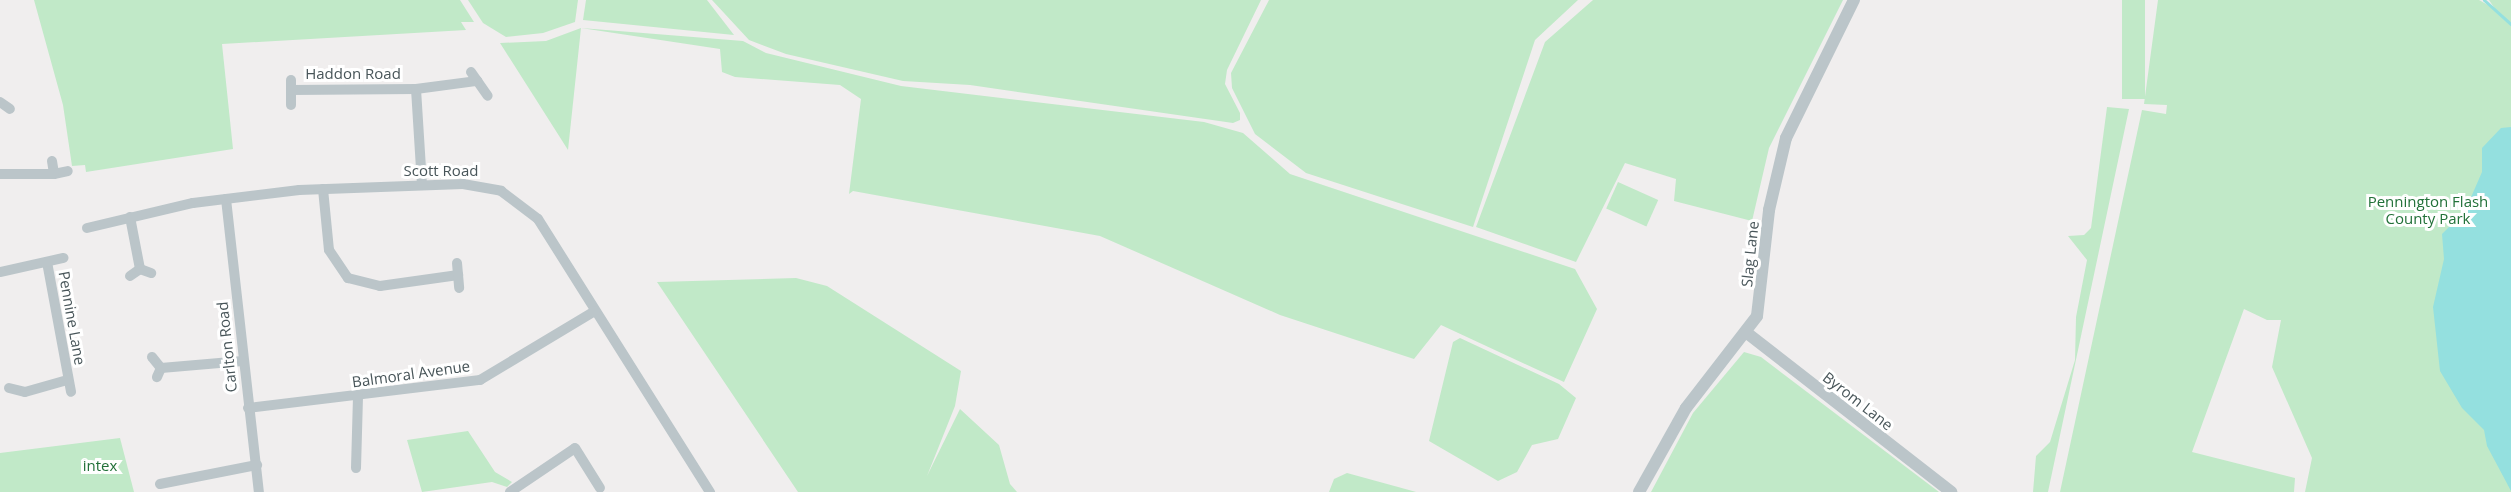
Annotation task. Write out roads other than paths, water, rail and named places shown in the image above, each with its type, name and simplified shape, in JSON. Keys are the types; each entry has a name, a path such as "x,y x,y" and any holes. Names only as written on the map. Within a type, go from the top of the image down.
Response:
{"street":[{"name":"Slag Lane","path":"1639,492 1686,408 1747,333 1757,316 1769,210 1786,138 1854,0"},
{"name":"Haddon Road","path":"291,105 291,85 416,89 474,76 488,96"},
{"name":"Haddon Road","path":"416,89 422,184"},
{"path":"52,161 54,174"},
{"path":"0,174 54,174 68,171"},
{"name":"Scott Road","path":"87,228 130,217 226,199 322,189 422,184 478,185 522,203 538,219 710,492"},
{"path":"322,189 332,259 348,278 380,286 458,275"},
{"name":"Carlton Road","path":"226,199 248,408 260,492"},
{"path":"130,217 140,269"},
{"name":"Pennine Lane","path":"0,272 63,258"},
{"name":"Pennine Lane","path":"47,262 71,392"},
{"path":"457,263 459,288"},
{"path":"140,269 151,273"},
{"path":"130,276 140,269"},
{"name":"Balmoral Avenue","path":"248,408 480,380 595,311"},
{"name":"Byrom Lane","path":"1747,333 1951,492"},
{"path":"152,357 159,372 243,361"},
{"name":"Pennine Lane","path":"6,388 25,392 67,380"},
{"path":"356,468 358,396"},
{"path":"510,492 575,448 600,488"},
{"path":"160,484 256,465"}],"water":[{"path":"2511,127 2511,491 2487,446 2484,430 2462,408 2440,371 2433,307 2444,259 2442,234 2465,211 2482,172 2482,148 2501,128"}],"waterway":[{"path":"2484,0 2511,24"}],"park label":[{"name":"Pennington Flash County Park","path":"2428,210"},
{"name":"intex","path":"100,466"}]}
